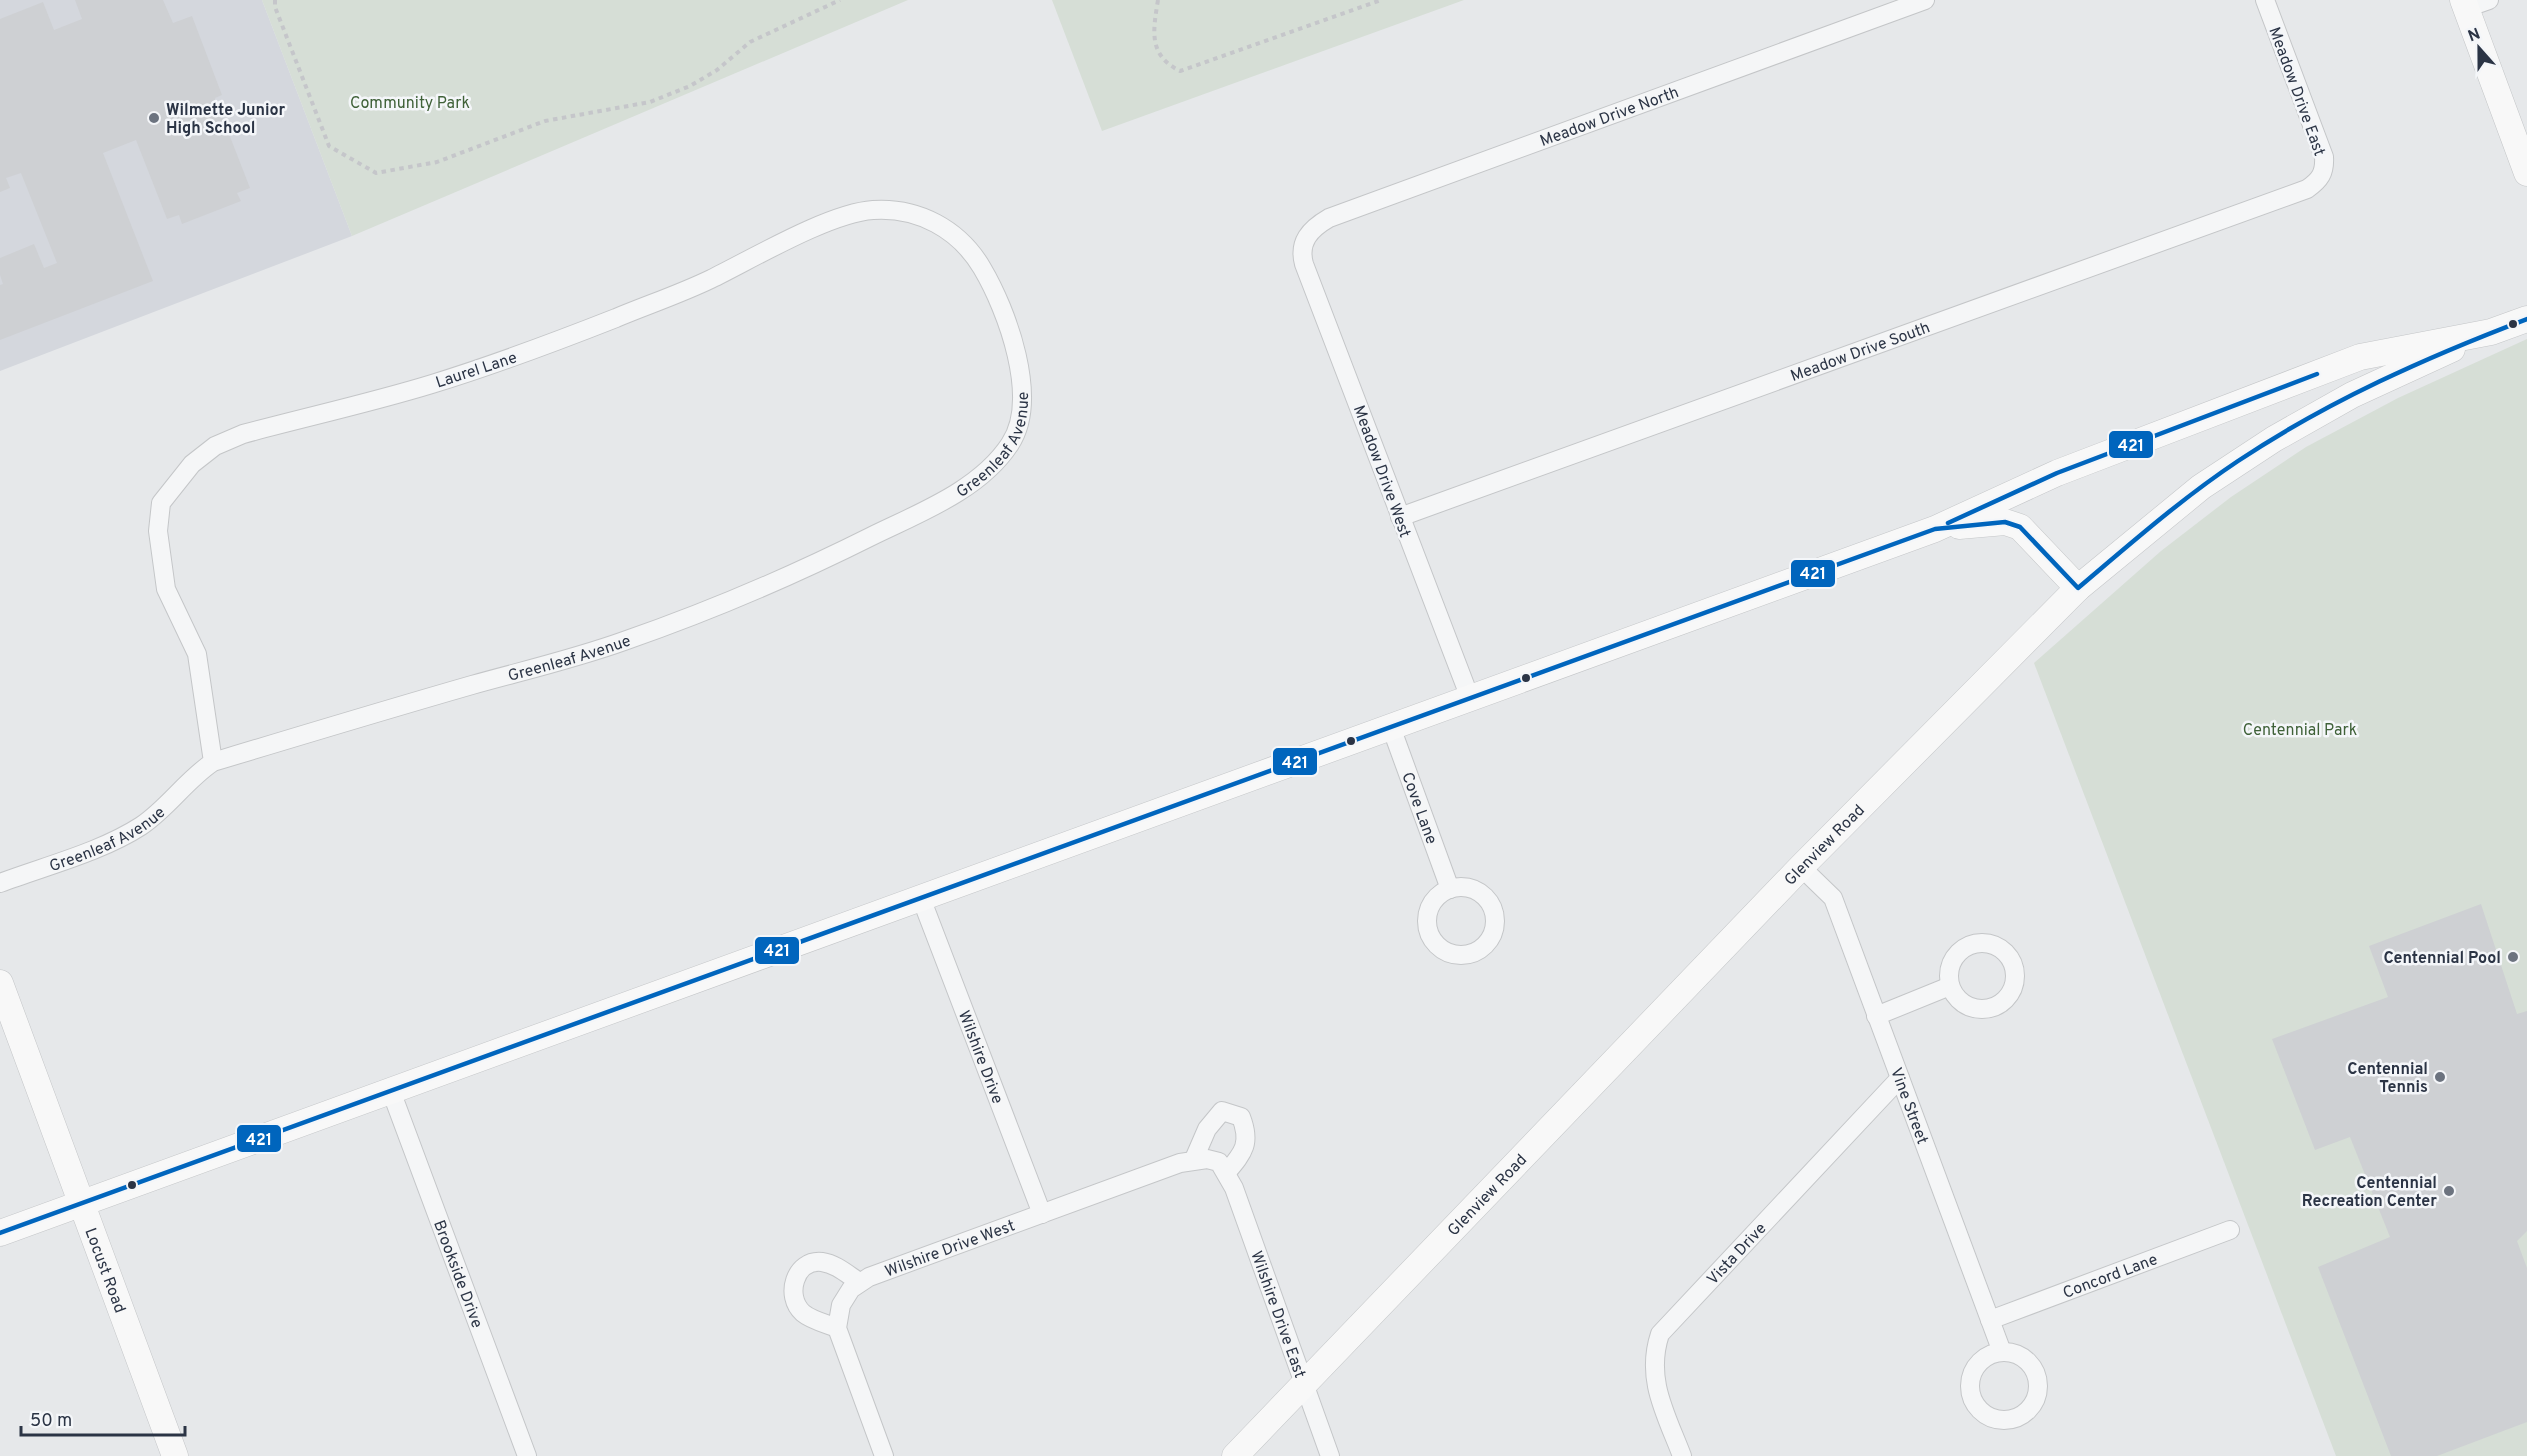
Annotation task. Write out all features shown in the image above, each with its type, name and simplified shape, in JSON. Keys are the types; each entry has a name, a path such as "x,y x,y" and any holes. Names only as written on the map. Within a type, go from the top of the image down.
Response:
{"street":[{"name":"Meadow Drive North","path":"1304,243 1309,232 1329,218 1925,0"},
{"name":"Meadow Drive East","path":"2265,0 2324,157 2325,170 2318,181"},
{"path":"2473,3 2527,172"},
{"name":"Meadow Drive South","path":"1400,517 2291,197 2318,181"},
{"name":"Laurel Lane","path":"213,762 197,654 166,590 158,531 161,503 192,464 216,446 243,434 434,384 523,354 703,283 820,226 851,214 873,210 916,215 938,223 957,236 983,270 1007,324"},
{"name":"Meadow Drive West","path":"1304,243 1301,253 1304,264 1470,698"},
{"path":"0,1233 1935,529 2057,473 2360,357 2491,332 2527,319"},
{"name":"Greenleaf Avenue","path":"0,883 114,840 142,825 193,776 213,762 622,642 776,581 922,512 963,488 991,466 1012,442 1020,422 1022,402 1020,371 1007,324"},
{"name":"Glenview Road","path":"1235,1456 1305,1386 1801,867 2078,588 2201,487 2274,439 2352,395 2491,332"},
{"path":"1935,529 2005,522 2020,527 2078,588"},
{"name":"Cove Lane","path":"1391,727 1450,889"},
{"name":"Vine Street","path":"1801,867 1833,898 2002,1352"},
{"name":"Wilshire Drive","path":"921,898 1042,1214"},
{"name":"Locust Road","path":"0,983 175,1456"},
{"path":"1876,1016 1950,986"},
{"name":"Vista Drive","path":"1682,1456 1656,1387 1653,1372 1655,1350 1660,1334 1900,1078"},
{"name":"Brookside Drive","path":"391,1091 527,1456"},
{"path":"1042,1214 1194,1159 1219,1162 1227,1172 1244,1152 1246,1131 1241,1117 1222,1112 1207,1129 1194,1159"},
{"name":"Wilshire Drive East","path":"1227,1172 1329,1456"},
{"name":"Wilshire Drive West","path":"859,1282 1042,1214"},
{"name":"Concord Lane","path":"1990,1320 2230,1230"},
{"path":"837,1328 802,1312 794,1297 794,1279 804,1266 820,1262 837,1267 859,1282 851,1289 841,1305 837,1328 884,1456"}],"path":[{"path":"275,0 275,7 329,146 376,173 437,162 546,121 650,102 690,86 717,70 750,42 840,0"},
{"path":"1158,0 1155,19 1155,49 1167,65 1180,71 1381,0"}],"shaded area":[{"name":"Wilmette Junior High School","path":"0,0 262,0 352,236 0,371"}],"green space":[{"name":"Community Park","path":"262,0 908,0 352,236"},
{"path":"1052,0 1464,0 1102,131"},
{"name":"Centennial Park","path":"2527,339 2527,1456 2336,1456 2034,663 2161,551 2231,497 2306,447 2398,398"}],"building":[{"path":"75,0 163,0 173,23 192,16 222,95 215,98 250,188 237,193 241,201 182,224 179,215 167,219 136,140 103,153 153,281 0,340 0,285 3,284 0,275 0,258 34,244 44,268 57,263 21,173 6,178 10,188 0,192 0,19 43,2 54,30 82,19"},
{"name":"Centennial Recreation Center","path":"2481,904 2517,1014 2527,1011 2527,1231 2517,1241 2527,1268 2527,1422 2437,1456 2391,1456 2318,1267 2390,1237 2350,1137 2315,1150 2272,1039 2388,997 2369,946"}],"transit line":[{"name":"421","path":"0,1233 1935,529 2005,522 2020,527 2078,588 2196,491 2272,439 2343,400 2415,365 2527,319"},
{"name":"421","path":"1948,523 2057,473 2317,374"}],"place":[{"name":"Wilmette Junior High School","path":"154,118"},
{"name":"Centennial Pool","path":"2513,957"},
{"name":"Centennial Tennis","path":"2440,1077"},
{"name":"Centennial Recreation Center","path":"2449,1191"}]}
